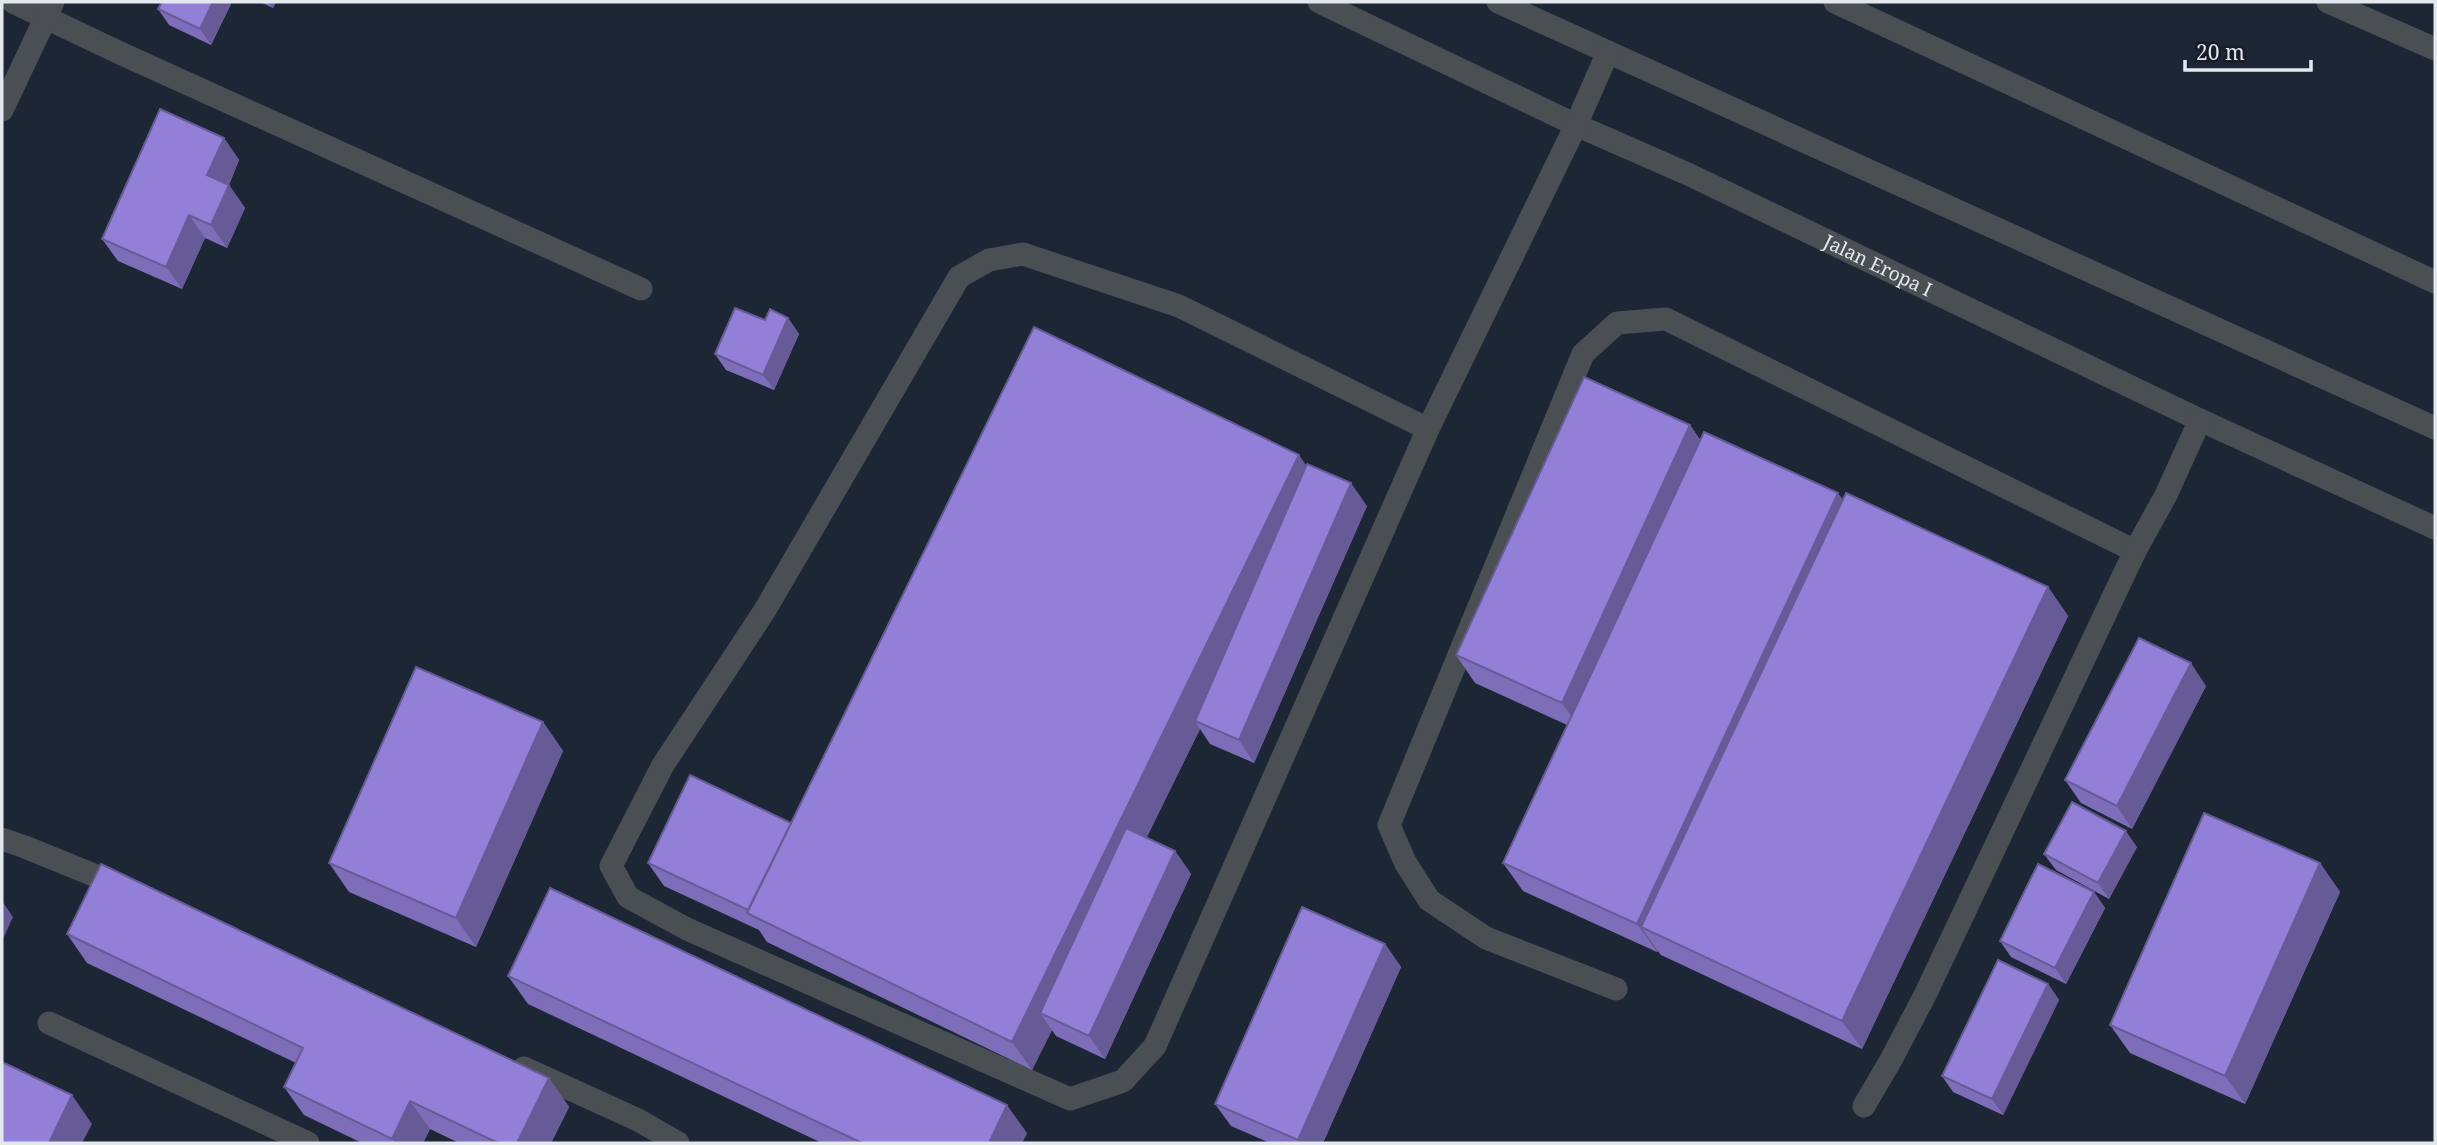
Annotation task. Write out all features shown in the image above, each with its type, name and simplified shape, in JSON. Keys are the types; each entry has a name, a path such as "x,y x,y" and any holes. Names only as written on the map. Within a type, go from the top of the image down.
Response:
{"lane":[{"path":"13,2 49,10 641,289"},
{"name":"Jalan Eropa I","path":"1319,2 1576,125 1690,175 2200,420 2435,528"},
{"path":"1498,2 2435,428"},
{"path":"1835,2 2435,282"},
{"path":"2328,2 2435,49"},
{"path":"2,110 49,10"},
{"path":"1428,429 1179,306 1023,254 989,260 959,278 765,610 663,765 611,866 628,897 687,929 1070,1099 1123,1081 1155,1046 1428,429 1576,125 1608,52"},
{"path":"1616,989 1486,938 1429,900 1405,862 1389,825 1583,354 1617,323 1666,319 2135,551"},
{"path":"1864,1106 1926,993 2135,551 2166,495 2200,420"},
{"path":"2,839 147,898"},
{"path":"49,1023 308,1143"},
{"path":"502,1059 638,1120 678,1143"}],"shaded area":[{"path":"2,2 2435,2 2435,1143 2,1143"}],"building":[{"path":"162,2 213,2 200,29 158,9"},
{"path":"160,109 224,138 207,175 229,185 211,225 189,215 166,267 102,239"},
{"path":"735,308 765,320 770,309 788,318 763,375 715,354"},
{"path":"1034,327 1299,455 1012,1042 747,913"},
{"path":"1584,377 1690,425 1562,703 1456,655"},
{"path":"1704,432 1838,493 1637,924 1503,863"},
{"path":"1307,464 1351,483 1239,740 1195,721"},
{"path":"1846,493 2048,587 1842,1021 1641,927"},
{"path":"2139,638 2191,663 2117,806 2065,780"},
{"path":"416,667 543,722 456,918 329,863"},
{"path":"690,775 791,823 748,910 648,863"},
{"path":"2072,802 2126,831 2098,883 2044,854"},
{"path":"2204,813 2320,863 2225,1076 2110,1025"},
{"path":"1126,828 1175,851 1089,1036 1040,1013"},
{"path":"101,864 549,1078 517,1143 498,1143 410,1101 392,1139 284,1087 303,1048 67,934"},
{"path":"2038,864 2094,892 2055,968 2000,941"},
{"path":"550,888 1007,1105 989,1143 862,1143 508,976"},
{"path":"1302,907 1385,944 1298,1140 1215,1104"},
{"path":"1998,960 2048,984 1992,1099 1942,1076"},
{"path":"2,1062 72,1095 49,1143 2,1143"}]}
